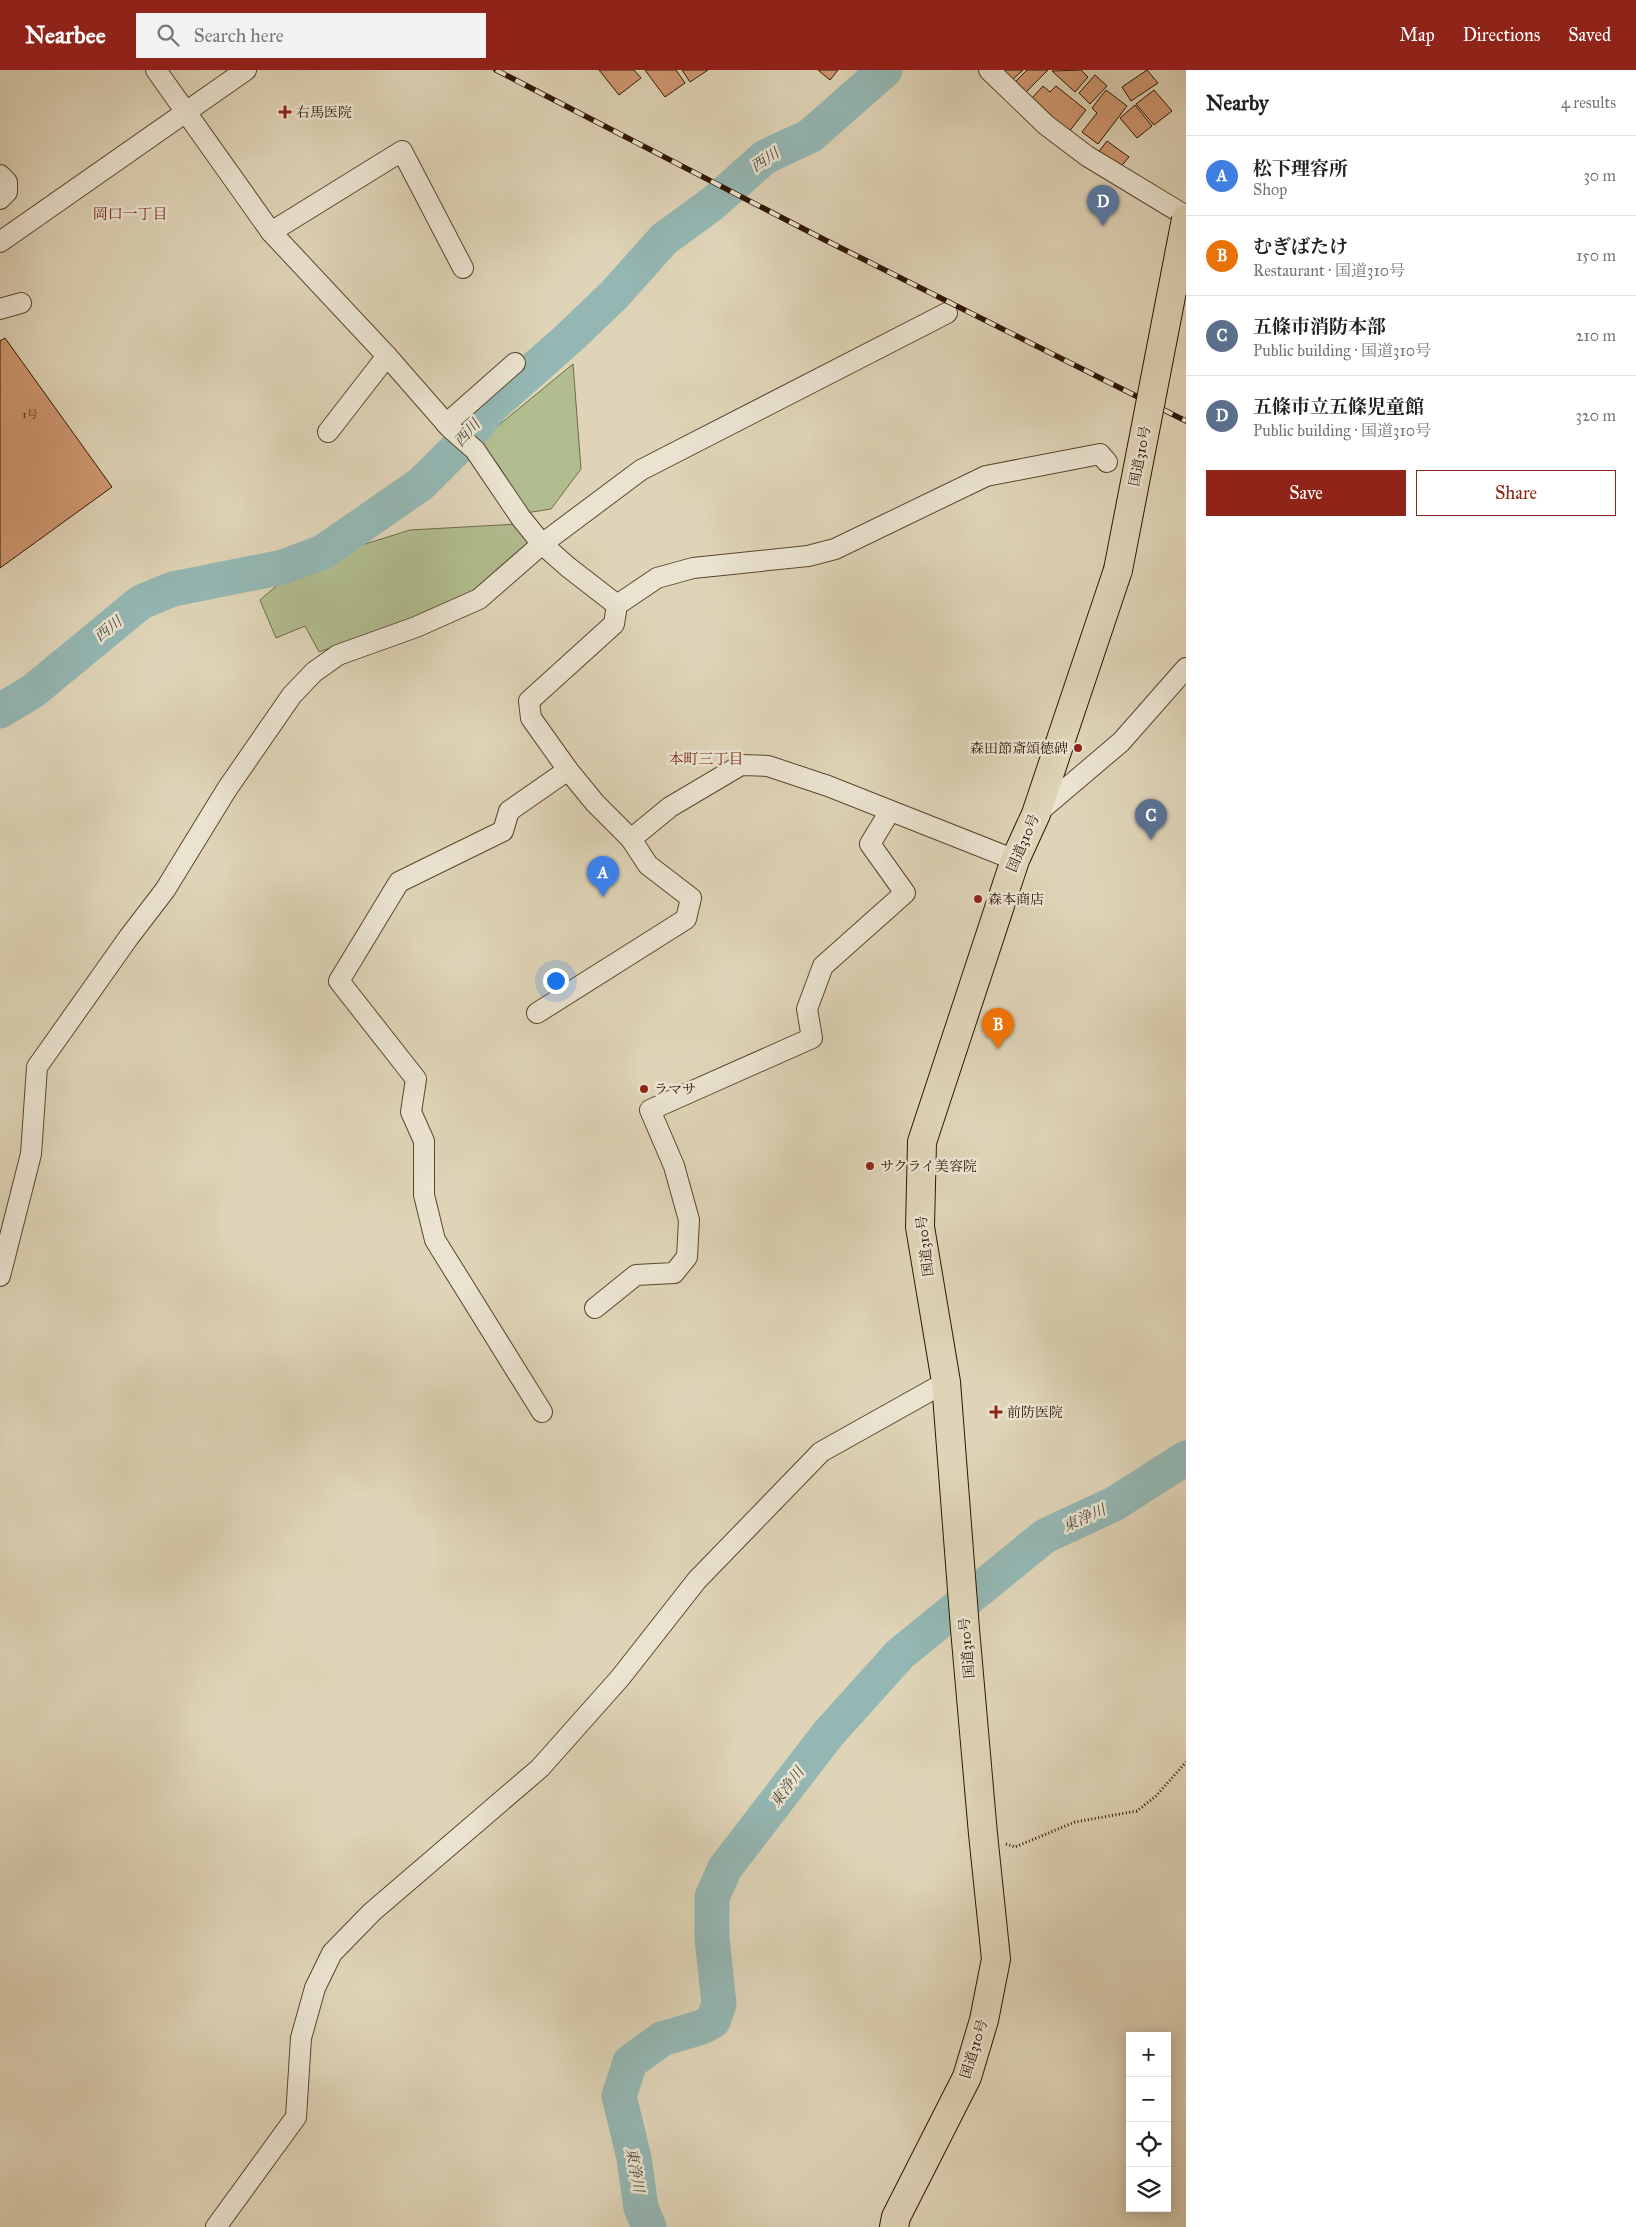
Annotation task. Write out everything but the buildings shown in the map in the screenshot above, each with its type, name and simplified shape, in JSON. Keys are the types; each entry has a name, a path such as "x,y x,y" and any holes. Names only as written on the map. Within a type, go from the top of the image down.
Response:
{"highway":[{"name":"国道310号","path":"894,2227 896,2217 967,2077 984,2020 996,1959 983,1838 946,1382 920,1227 922,1142 1015,860 1036,814 1118,570 1186,218"}],"street":[{"path":"156,70 271,232 387,356 448,426 475,450 520,518 542,544 617,605"},
{"path":"1,238 246,70"},
{"path":"989,70 1046,125 1086,156 1186,218"},
{"path":"271,232 402,151 463,268"},
{"path":"0,175 7,182 7,192 0,199"},
{"path":"0,309 21,303"},
{"path":"0,1276 31,1154 37,1067 165,890 227,789 292,694 314,672 338,655 416,627 479,599 542,544 641,470 946,314"},
{"path":"328,432 387,356"},
{"path":"448,426 515,363"},
{"path":"537,1013 686,919 691,898 648,865 632,839 595,803 568,770 531,718 529,701 614,624 617,605 657,578 693,568 808,556 835,549 986,476 1100,454 1107,462"},
{"path":"1036,814 1121,742 1186,668"},
{"path":"632,839 670,807 741,765 768,766 828,786 1015,860"},
{"path":"542,1412 435,1240 424,1195 424,1140 411,1112 416,1079 339,981 399,882 503,831 509,811 568,770"},
{"path":"595,1308 636,1275 674,1273 688,1257 689,1220 674,1166 650,1110 812,1038 807,1009 823,966 905,893 870,844 890,810"},
{"path":"216,2227 296,2118 301,2038 316,1988 332,1953 372,1912 540,1768 620,1678 697,1580 821,1452 946,1382"}],"path":[{"path":"983,1838 1015,1847 1075,1822 1137,1811 1156,1796 1186,1762"}],"green space":[{"path":"573,364 581,469 551,509 526,513 499,466 477,443"},
{"path":"518,524 530,545 473,592 424,614 319,652 305,626 276,638 260,600 281,582 330,555 410,530"}],"waterway":[{"name":"西川","path":"0,711 33,691 141,602 173,589 283,567 323,552 421,484 464,441 491,407 614,295 664,239 712,204 765,157 810,136 885,70"},
{"name":"東浄川","path":"649,2227 641,2208 634,2158 619,2096 630,2062 662,2039 702,2027 713,2021 719,2004 712,1938 712,1897 725,1868 828,1734 900,1654 1045,1536 1114,1504 1186,1458"}],"railway":[{"path":"496,70 825,240 1186,421"}],"place":[{"name":"右馬医院","path":"285,112"},
{"name":"五條市立五條児童館","path":"1103,226"},
{"name":"森田節斎頌徳碑","path":"1078,748"},
{"name":"五條市消防本部","path":"1151,840"},
{"name":"松下理容所","path":"603,897"},
{"name":"森本商店","path":"978,899"},
{"name":"むぎばたけ","path":"998,1049"},
{"name":"ラマサ","path":"644,1089"},
{"name":"サクライ美容院","path":"870,1166"},
{"name":"前防医院","path":"996,1412"}],"district":[{"name":"岡口一丁目","path":"130,214"},
{"name":"本町三丁目","path":"706,759"}]}
